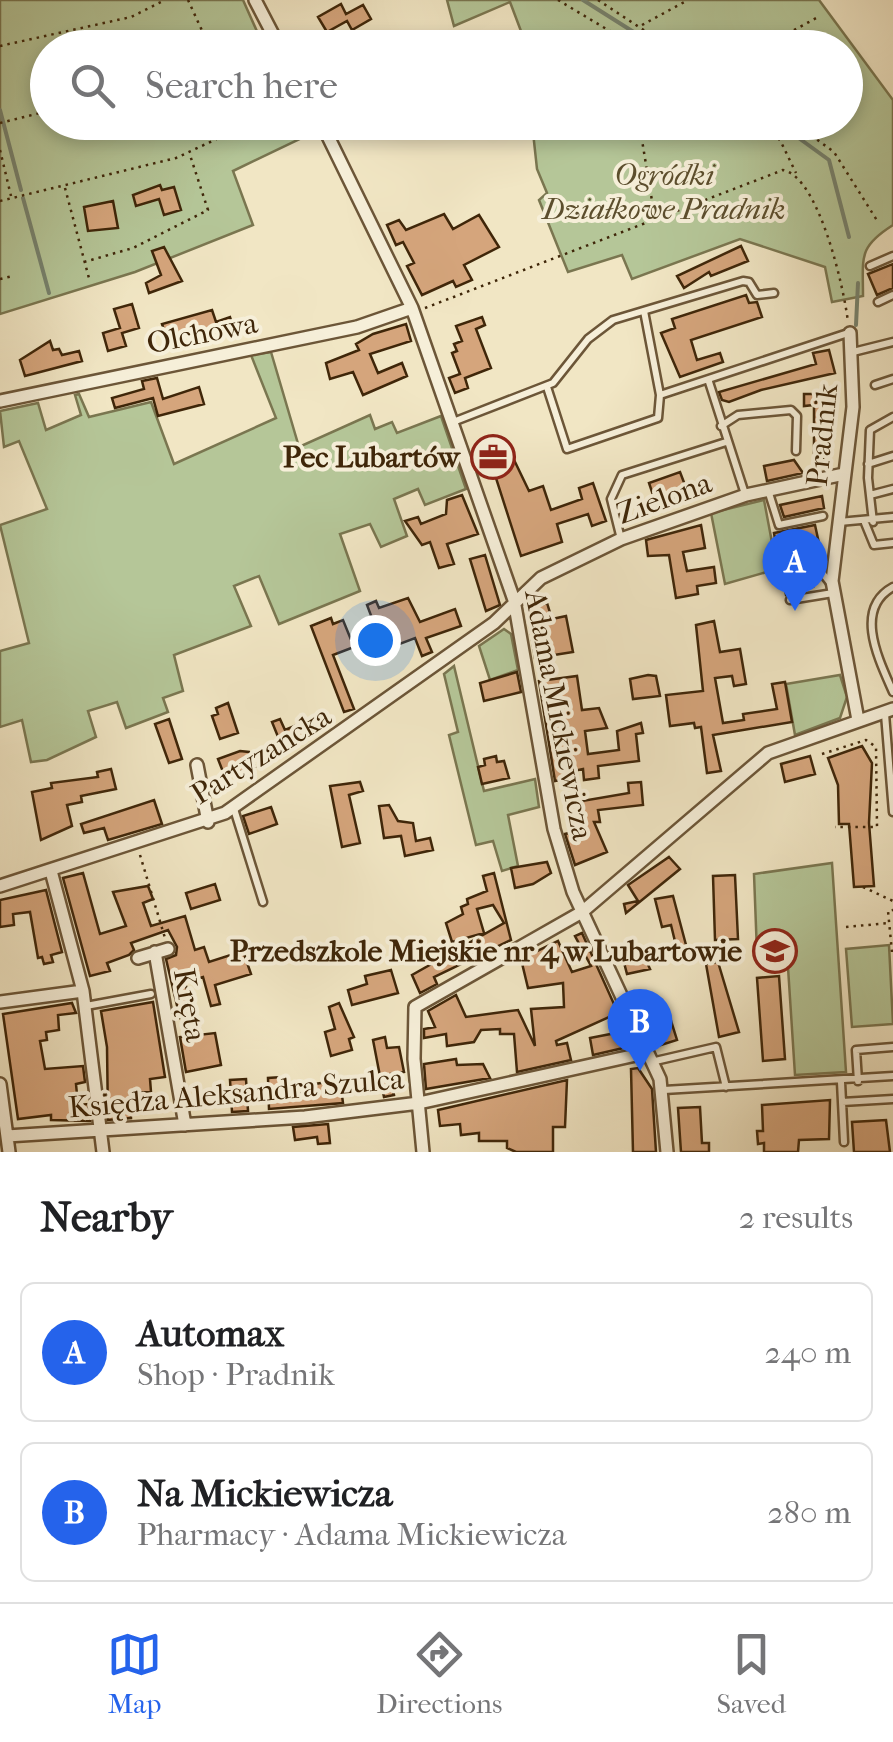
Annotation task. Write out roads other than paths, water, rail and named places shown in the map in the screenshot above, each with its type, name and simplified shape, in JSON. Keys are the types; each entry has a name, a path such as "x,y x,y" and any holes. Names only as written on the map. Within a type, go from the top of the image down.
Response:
{"street":[{"path":"255,0 271,30"},
{"name":"Adama Mickiewicza","path":"330,140 413,310 514,600 554,829 582,912 598,938 664,1090 667,1152"},
{"name":"Olchowa","path":"0,400 356,327 413,310"},
{"name":"Pradnik","path":"850,333 853,406 832,589 858,720"},
{"name":"Zielona","path":"514,600 541,578 621,538 746,495 844,474"},
{"name":"Partyzancka","path":"0,886 208,822 494,623 514,600"},
{"path":"423,1152 415,1007 582,912 768,753 889,711"},
{"path":"197,766 208,822"},
{"path":"51,871 83,990 103,1152"},
{"name":"Kręta","path":"138,958 162,951 186,1125"},
{"path":"0,1002 83,990"},
{"name":"Księdza Aleksandra Szulca","path":"7,1136 305,1117 419,1102 648,1058"},
{"path":"0,1084 8,1152"}],"lane":[{"path":"870,266 893,256"},
{"path":"452,422 546,387 604,326 742,281 750,282 757,295 774,292"},
{"path":"878,302 893,296"},
{"path":"546,387 563,444 570,450 655,420 660,411 660,395 644,310"},
{"path":"660,395 850,333"},
{"path":"853,352 893,342"},
{"path":"876,385 893,379"},
{"path":"708,382 746,495"},
{"path":"721,426 749,412 791,410 797,416 796,450"},
{"path":"893,417 870,430 868,464 869,522 874,545 893,543"},
{"path":"621,538 611,498 622,475 726,442"},
{"path":"868,464 893,456"},
{"path":"870,495 893,489"},
{"path":"768,490 779,525 823,516"},
{"path":"838,522 893,517"},
{"path":"782,562 811,559 832,589 790,600"},
{"path":"893,587 876,600 871,621 893,692"},
{"path":"889,711 893,812"},
{"path":"233,808 264,902"},
{"path":"85,1006 151,994"},
{"path":"648,1058 716,1048 726,1087"},
{"path":"858,1081 856,1050 893,1048"},
{"path":"664,1090 893,1076"},
{"path":"842,1082 844,1142"},
{"path":"842,1102 893,1099"}],"waterway":[{"path":"583,0 630,30"},
{"path":"0,110 21,190"},
{"path":"801,140 829,160 849,237"},
{"path":"23,198 49,293"},
{"path":"856,325 858,283"}],"place":[{"name":"Pec Lubartów","path":"493,457"},
{"name":"Automax","path":"795,611"},
{"name":"Przedszkole Miejskie nr 4 w Lubartowie","path":"775,951"},
{"name":"Na Mickiewicza","path":"640,1071"}],"park label":[{"name":"Ogródki Działkowe Pradnik","path":"664,192"}]}
